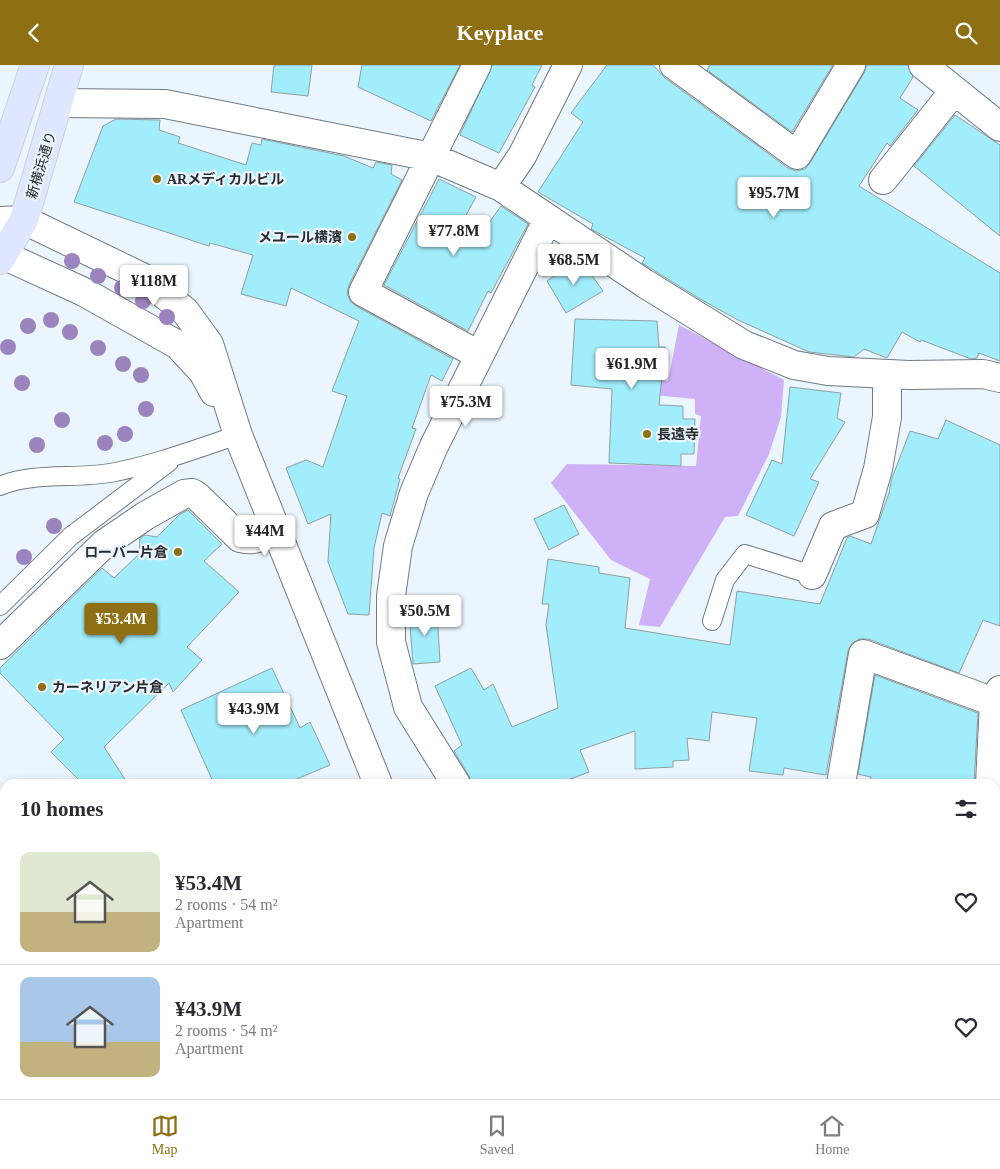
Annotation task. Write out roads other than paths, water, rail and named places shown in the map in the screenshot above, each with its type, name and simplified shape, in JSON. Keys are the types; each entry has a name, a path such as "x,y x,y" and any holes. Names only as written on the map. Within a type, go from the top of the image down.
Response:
{"main road":[{"path":"0,168 35,65"},
{"name":"新横浜通り","path":"1,256 12,221 60,103 69,65"}],"street":[{"path":"477,65 363,292 479,355"},
{"path":"501,187 522,156 568,65"},
{"path":"674,65 797,155 850,65"},
{"path":"923,65 1000,127"},
{"path":"883,180 954,91"},
{"path":"60,103 165,104 431,157 501,187 744,345 794,365 828,371 887,374 982,374 1000,378"},
{"path":"453,779 408,707 392,642 391,596 398,546 414,493 434,446 548,219"},
{"path":"12,221 142,277 185,311 209,344 238,435 277,528 376,779"},
{"path":"1,256 84,292 178,345 203,372 238,435"},
{"path":"812,575 833,526 865,514 878,469 887,417 887,374"},
{"path":"0,645 104,544 145,515 184,493 192,493 198,497 240,537 250,541 259,539 277,528"},
{"path":"842,779 863,654 997,696 990,779"}],"lane":[{"path":"0,485 15,479 108,473 141,467 238,435"},
{"path":"0,606 71,536 179,454"},
{"path":"712,621 725,580 745,554 812,575"}],"place":[{"name":"ARメディカルビル","path":"157,179"},
{"name":"メユール横濱","path":"352,237"},
{"name":"長遠寺","path":"647,434"},
{"name":"ローバー片倉","path":"178,552"},
{"name":"カーネリアン片倉","path":"42,687"}]}
